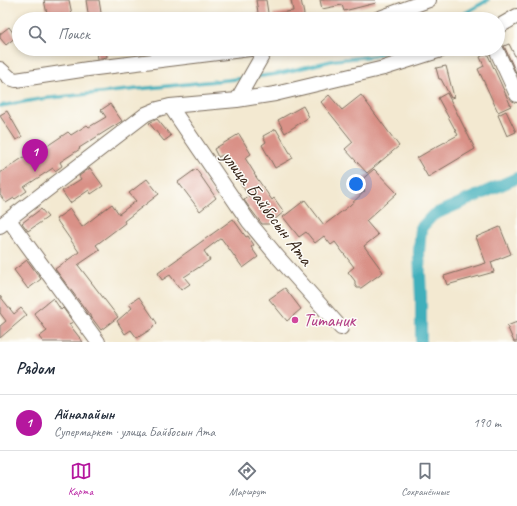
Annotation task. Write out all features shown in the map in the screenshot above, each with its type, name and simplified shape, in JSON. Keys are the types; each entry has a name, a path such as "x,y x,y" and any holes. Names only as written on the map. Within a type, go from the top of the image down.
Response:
{"street":[{"path":"396,12 429,0"},
{"path":"505,23 517,16"},
{"path":"0,69 16,80 88,69 193,56"},
{"path":"238,100 262,56"},
{"path":"98,342 5,223 146,114 158,108 238,100 275,94 354,76 421,56"},
{"path":"499,56 517,95"},
{"name":"улица Байбосын Ата","path":"170,106 249,222 341,328"}],"building":[{"path":"44,0 69,0 72,12 47,12"},
{"path":"86,0 99,0 101,12 88,12"},
{"path":"256,0 266,0 268,12 258,12"},
{"path":"291,0 301,0 304,12 286,12 293,11"},
{"path":"320,0 375,0 376,3 344,11 342,5 322,9"},
{"path":"9,27 12,31 12,40 6,45 0,38 0,34"},
{"path":"509,44 517,60 517,75 505,48 505,46"},
{"path":"97,56 107,56 107,57 97,59"},
{"path":"488,56 511,106 498,112 478,69 484,66 480,57"},
{"path":"446,66 454,97 451,98 441,79 439,79 436,68"},
{"path":"447,93 475,149 428,177 417,158 458,135 438,98"},
{"path":"329,95 342,110 361,95 399,146 367,173 345,149 353,142 321,102"},
{"path":"110,104 122,121 79,148 80,149 60,162 62,166 55,171 53,168 24,187 27,191 6,203 0,195 0,173 33,151 35,154 68,132 71,135 87,125 89,127 106,117 101,110"},
{"path":"303,106 309,117 285,133 278,120"},
{"path":"7,111 22,137 16,140 0,116"},
{"path":"506,111 516,132 507,136 498,115"},
{"path":"157,119 171,136 164,141 149,123"},
{"path":"276,129 293,158 275,168 262,145 266,142 263,136"},
{"path":"239,134 251,154 245,158 254,174 272,200 274,198 284,212 269,224 262,224 249,207 244,200 249,197 223,155 218,157 214,149"},
{"path":"90,168 103,186 91,194 89,190 70,203 62,191 81,179 79,176"},
{"path":"196,169 216,198 200,211 178,182"},
{"path":"374,169 397,193 366,221 378,235 364,246 383,272 361,288 357,288 355,281 348,272 354,267 335,242 331,245 324,236 315,243 306,232 299,237 283,217 305,200 324,225 349,206 365,191 358,183"},
{"path":"147,179 159,194 96,245 100,250 78,265 118,317 101,330 55,269 79,252 56,219 70,209 82,227 112,204 119,214 136,201 129,193"},
{"path":"41,209 48,217 28,231 22,223"},
{"path":"233,219 254,245 251,247 258,257 243,268 221,238 204,251 210,260 184,277 190,284 181,290 170,275 162,280 158,273"},
{"path":"500,227 511,254 491,262 494,272 447,285 444,276 486,263 476,237"},
{"path":"27,260 41,279 28,289 14,270"},
{"path":"285,288 301,309 287,321 269,299"},
{"path":"0,296 14,314 21,308 27,315 0,338 0,326 6,321 0,313"},
{"path":"139,297 157,323 153,328 137,338 131,330 125,334 117,321 132,308 129,304"},
{"path":"53,298 61,310 63,308 73,322 69,324 83,342 43,342 39,337 47,331 34,313"},
{"path":"517,322 517,342 514,342 507,326"}],"waterway":[{"path":"467,12 488,0"},
{"path":"254,77 277,74 335,60 374,56"},
{"path":"0,106 40,99 246,78"},
{"path":"421,342 419,252 421,228 433,215 517,178"}],"place":[{"name":"Айналайын","path":"35,172"},
{"name":"Титаник","path":"295,320"}]}
